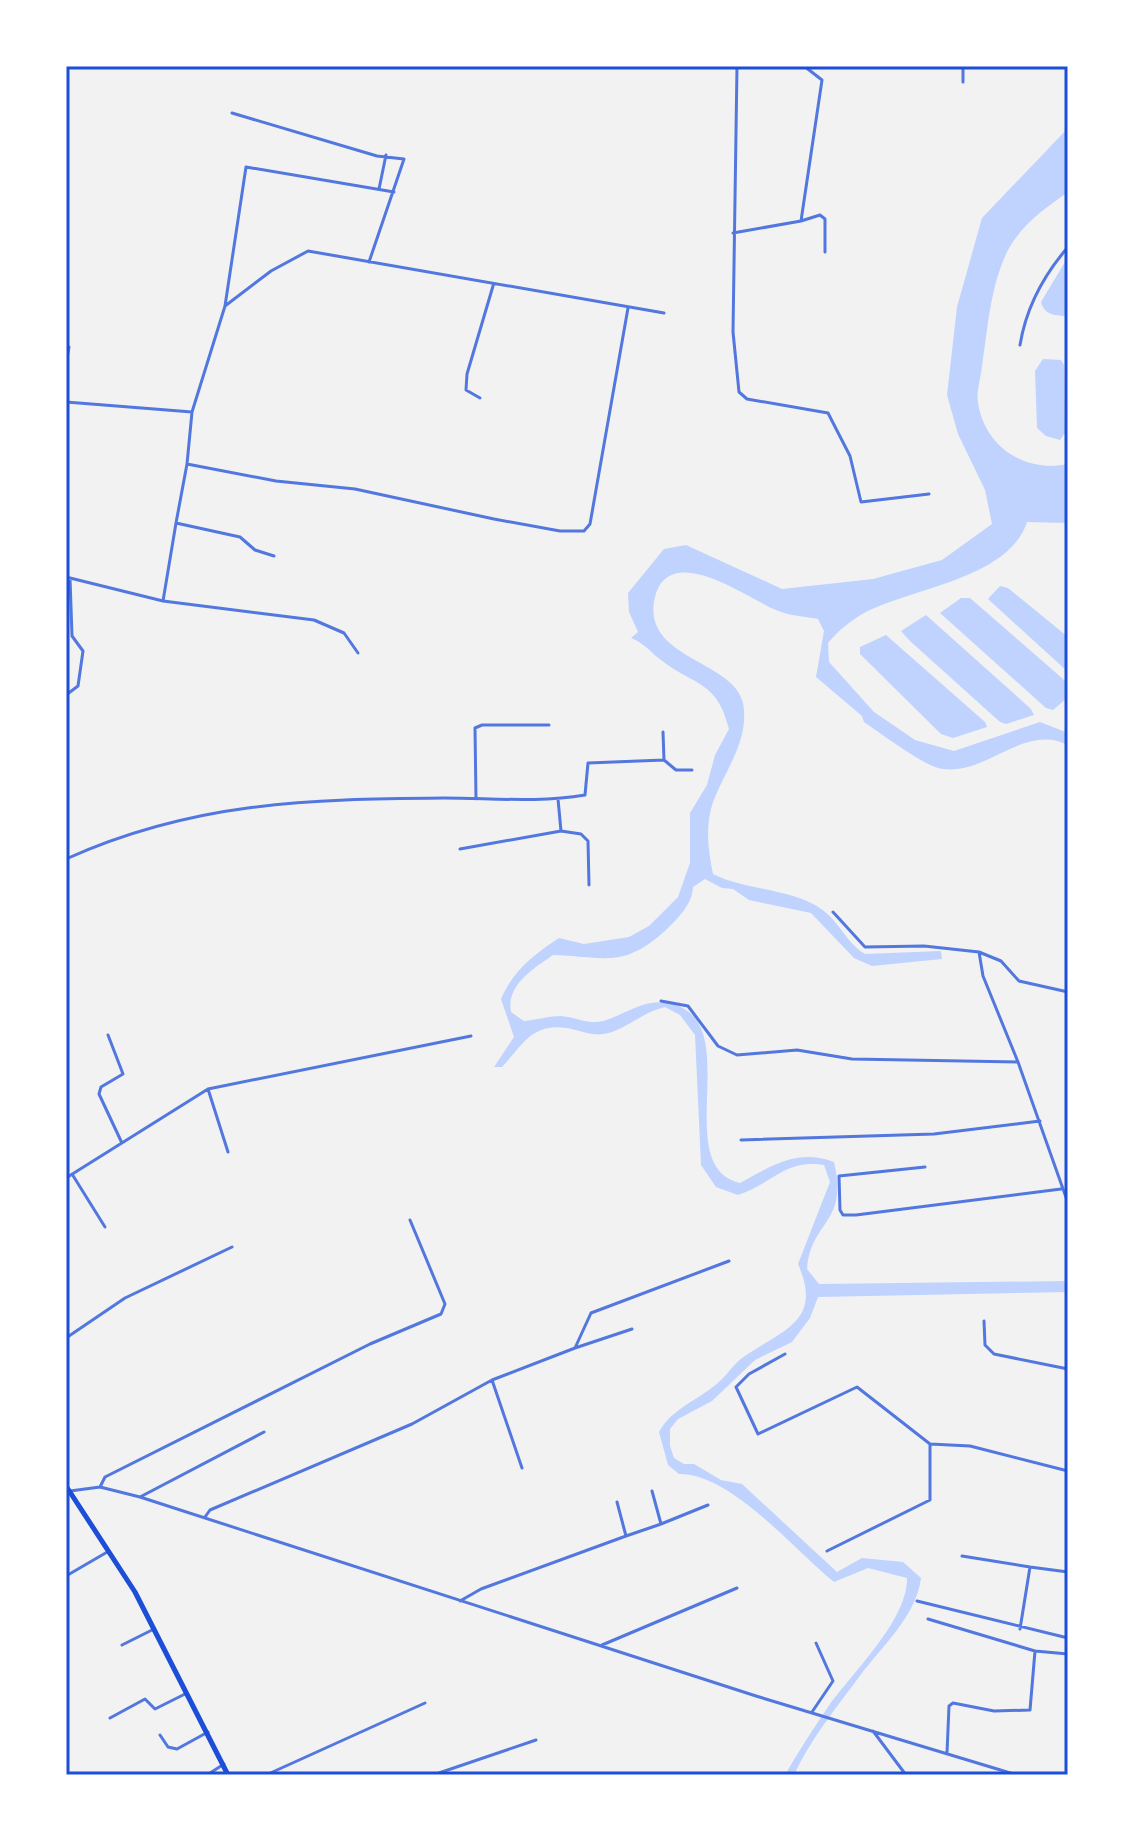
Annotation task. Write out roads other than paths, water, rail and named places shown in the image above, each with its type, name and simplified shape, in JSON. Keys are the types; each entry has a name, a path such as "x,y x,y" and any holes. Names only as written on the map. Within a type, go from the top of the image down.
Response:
{"main road":[{"path":"68,1488 155,1629 228,1775"}],"street":[{"path":"737,66 733,332 742,397 828,413 850,456 861,502 929,494"},
{"path":"801,221 822,80 804,66"},
{"path":"963,66 963,82"},
{"path":"232,113 377,156 404,159 369,262"},
{"path":"379,189 388,155"},
{"path":"163,601 187,464 192,412 225,306 246,167 394,192"},
{"path":"733,233 820,215 825,219 825,252"},
{"path":"1020,345 1025,315 1042,282 1068,247"},
{"path":"225,306 303,252 664,313"},
{"path":"480,398 466,390 467,374 493,286"},
{"path":"187,464 276,481 355,489 560,531 584,531 590,524 628,308"},
{"path":"66,363 69,347"},
{"path":"66,402 192,412"},
{"path":"176,523 240,537 255,550 274,556"},
{"path":"66,695 78,686 83,651 72,636 68,578 163,601 314,620 344,633 358,653"},
{"path":"476,799 475,728 482,725 549,725"},
{"path":"663,732 664,760"},
{"path":"66,859 122,835 215,811 274,803 558,799 588,792 587,767 591,761 664,760 676,770 692,770"},
{"path":"558,799 561,831"},
{"path":"460,849 561,831 581,834 588,841 589,885"},
{"path":"833,912 860,942 872,949 924,946 979,952 1001,961 1019,981 1068,992"},
{"path":"979,952 983,976 1018,1062 1068,1203"},
{"path":"661,1001 688,1006 718,1046 737,1055 797,1050 852,1059 1018,1062"},
{"path":"108,1035 123,1074 101,1087 99,1094 121,1141"},
{"path":"66,1178 208,1089 471,1036"},
{"path":"208,1089 228,1152"},
{"path":"741,1140 934,1134 1040,1121"},
{"path":"925,1167 839,1176 840,1210 843,1215 856,1215 1061,1189"},
{"path":"72,1174 105,1227"},
{"path":"100,1487 105,1477 370,1344 441,1314 445,1304 410,1220"},
{"path":"66,1338 95,1322 125,1298 232,1247"},
{"path":"575,1348 591,1313 729,1261"},
{"path":"984,1321 985,1345 994,1354 1068,1369"},
{"path":"205,1517 225,1503 412,1424 492,1380 632,1329"},
{"path":"785,1354 749,1374 736,1387 758,1434 857,1387 930,1444 984,1448 1068,1471"},
{"path":"492,1380 522,1468"},
{"path":"140,1497 264,1432"},
{"path":"827,1551 930,1500 930,1444"},
{"path":"68,1488 100,1487 140,1497 460,1601 1017,1775"},
{"path":"652,1491 661,1524"},
{"path":"617,1502 626,1536"},
{"path":"460,1601 481,1589 708,1505"},
{"path":"66,1576 109,1551"},
{"path":"962,1556 1068,1572"},
{"path":"1020,1629 1030,1567"},
{"path":"602,1645 737,1588"},
{"path":"917,1601 1020,1629 1068,1638"},
{"path":"928,1619 1035,1651 1068,1654"},
{"path":"122,1645 155,1629"},
{"path":"812,1712 833,1681 816,1643"},
{"path":"947,1753 950,1704 994,1711 1030,1710 1033,1706 1035,1651"},
{"path":"110,1718 145,1699 155,1709 188,1692"},
{"path":"266,1775 425,1703"},
{"path":"873,1731 906,1775"},
{"path":"160,1735 168,1747 177,1749 208,1732"},
{"path":"433,1775 536,1740"},
{"path":"207,1775 224,1764"}],"water":[{"path":"1068,128 1068,192 1026,226 1007,252 993,294 978,399 982,419 989,432 1010,453 1037,464 1068,464 1068,523 1027,522 1017,541 981,569 866,612 828,643 829,662 874,712 915,740 954,751 1040,722 1068,733 1068,745 1035,740 972,766 938,768 912,755 864,722 862,716 816,677 824,631 818,619 781,612 711,578 692,573 676,573 663,581 655,597 654,618 661,634 674,646 723,677 736,689 743,703 740,742 710,811 708,838 713,874 811,903 835,921 865,954 941,951 942,959 872,966 854,958 811,913 749,900 733,889 722,888 705,879 693,887 688,904 677,919 639,950 614,958 553,955 523,979 511,1002 511,1012 524,1021 561,1016 598,1022 658,1002 691,1014 703,1034 707,1061 709,1150 719,1171 740,1183 774,1165 797,1158 821,1158 834,1162 837,1198 815,1241 807,1269 819,1284 1068,1281 1068,1292 818,1297 810,1318 792,1342 755,1360 712,1401 678,1419 670,1429 674,1458 684,1464 694,1464 721,1480 742,1484 837,1572 862,1558 903,1562 921,1578 905,1619 824,1724 794,1775 785,1775 828,1707 889,1628 905,1594 907,1578 868,1568 834,1582 741,1500 720,1486 699,1477 679,1474 668,1465 659,1432 678,1410 719,1382 741,1359 796,1321 806,1299 798,1264 830,1182 824,1165 810,1164 788,1169 738,1195 716,1187 701,1165 695,1035 680,1015 665,1007 603,1034 567,1028 545,1029 529,1037 502,1067 494,1067 514,1037 501,999 511,980 525,964 559,938 584,944 629,937 649,926 678,897 690,863 690,813 707,785 715,755 729,729 724,713 711,692 631,638 638,632 629,612 628,593 664,549 686,545 782,589 873,579 942,560 992,524 985,490 958,434 947,395 957,307 982,218"},
{"path":"1068,257 1068,316 1055,315 1045,310 1041,302"},
{"path":"1043,359 1061,360 1064,365 1065,433 1060,440 1046,436 1037,428 1035,371"},
{"path":"1000,586 1008,588 1068,637 1068,672 988,599"},
{"path":"961,598 970,598 1063,679 1068,684 1067,698 1053,710 1046,708 940,613"},
{"path":"926,615 1034,715 1006,724 1000,722 910,641 901,631"},
{"path":"886,635 987,727 953,738 941,734 860,654 860,647"}]}
